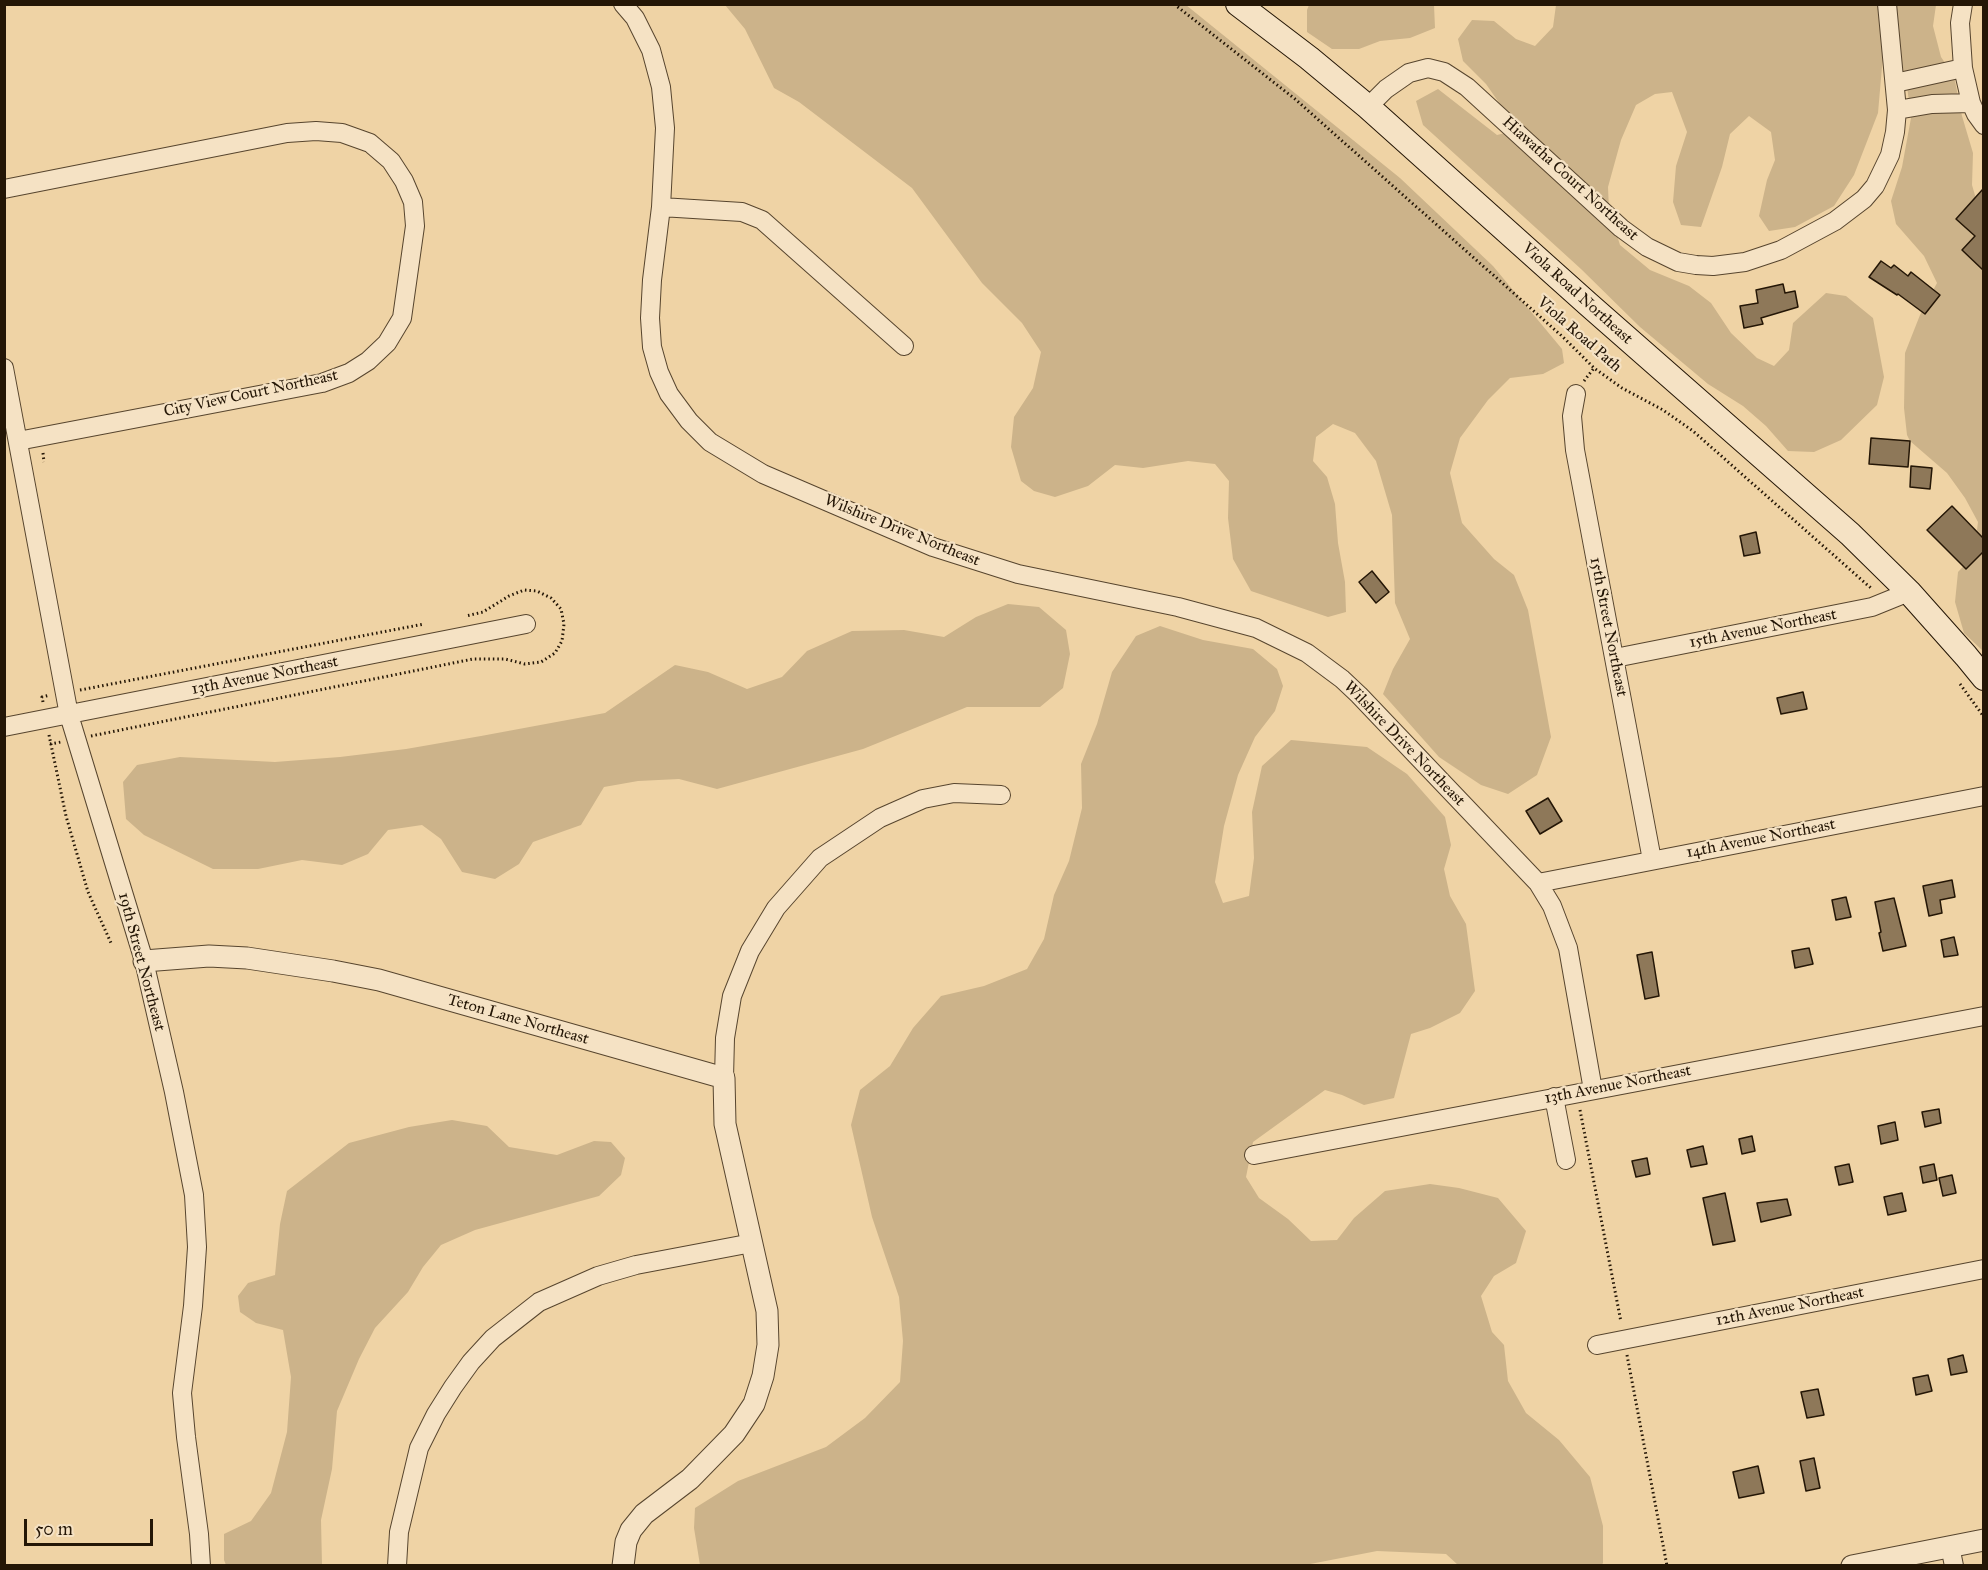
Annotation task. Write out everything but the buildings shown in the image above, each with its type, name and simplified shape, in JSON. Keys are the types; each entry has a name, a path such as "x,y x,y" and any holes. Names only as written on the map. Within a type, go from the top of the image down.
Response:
{"main road":[{"name":"Viola Road Northeast","path":"1238,4 1368,107 1850,534 1909,592 1983,678"}],"street":[{"name":"Wilshire Drive Northeast","path":"623,4 635,18 651,50 661,87 665,128 661,207 652,280 650,318 652,347 659,372 669,394 689,421 710,442 763,474 933,547 969,560 1029,576 1178,607 1256,628 1283,640 1316,660 1359,695 1538,883"},
{"name":"Hiawatha Court Northeast","path":"1368,107 1386,89 1409,73 1428,68 1444,72 1467,87 1633,238 1678,262 1713,266 1745,262 1781,250 1835,221 1858,205 1875,186 1890,155 1897,110 1887,4"},
{"path":"1963,4 1960,23 1963,68 1971,103 1983,125"},
{"path":"1895,83 1963,68"},
{"path":"1897,110 1932,104 1971,103"},
{"name":"City View Court Northeast","path":"4,189 287,133 316,131 342,133 370,143 392,161 405,181 413,202 415,226 402,318 387,343 368,361 349,373 322,382 18,441"},
{"path":"661,207 742,212 762,219 904,346"},
{"name":"19th Street Northeast","path":"4,368 69,715 144,961 174,1092 194,1195 197,1247 193,1306 182,1393 201,1566"},
{"name":"15th Street Northeast","path":"1576,394 1572,416 1575,450 1652,861"},
{"name":"15th Avenue Northeast","path":"1615,658 1887,602 1909,592"},
{"name":"13th Avenue Northeast","path":"4,727 526,624"},
{"path":"623,1566 626,1542 631,1530 644,1514 690,1479 734,1434 754,1404 763,1376 768,1345 767,1311 725,1124 726,1038 732,996 750,951 776,908 820,858 880,818 923,799 954,793 1001,795"},
{"name":"14th Avenue Northeast","path":"1538,883 1983,796"},
{"path":"1538,883 1552,906 1568,948 1593,1090"},
{"name":"Teton Lane Northeast","path":"144,961 209,956 247,958 356,975 724,1078"},
{"name":"13th Avenue Northeast","path":"1254,1155 1983,1016"},
{"path":"1554,1097 1566,1160"},
{"path":"397,1566 399,1532 419,1448 453,1387 471,1362 493,1338 539,1302 598,1276 636,1265 752,1243"},
{"name":"12th Avenue Northeast","path":"1596,1345 1983,1269"},
{"path":"1852,1566 1952,1556 1983,1540"}],"path":[{"name":"Viola Road Path","path":"1174,4 1295,99 1563,337 1593,368 1693,431 1887,602"},
{"path":"1959,683 1983,717"},
{"path":"50,744 66,816 88,892 111,943"}],"shaded area":[{"path":"725,5 1186,5 1400,178 1493,266 1562,349 1564,363 1543,374 1510,378 1488,400 1460,438 1450,473 1462,523 1494,559 1514,575 1528,610 1551,737 1537,775 1508,794 1481,785 1439,757 1383,694 1393,669 1410,639 1395,603 1392,515 1376,461 1355,433 1333,424 1316,437 1313,461 1327,477 1335,504 1338,543 1345,582 1346,612 1328,617 1251,591 1233,559 1228,518 1229,481 1215,464 1188,461 1143,468 1115,465 1088,486 1055,497 1034,491 1021,481 1011,447 1014,417 1033,388 1041,352 1022,323 982,283 912,188 799,102 774,88 745,29"},
{"path":"1309,5 1434,5 1435,28 1410,38 1380,41 1359,49 1332,49 1307,32"},
{"path":"1556,5 1879,5 1884,44 1878,113 1854,175 1834,206 1795,227 1769,231 1759,216 1767,180 1775,160 1771,132 1749,116 1730,134 1722,167 1701,227 1681,225 1673,202 1676,166 1687,132 1672,92 1655,94 1636,105 1621,140 1608,187 1609,210 1620,245 1650,270 1689,286 1711,303 1731,333 1757,358 1774,366 1789,350 1793,323 1826,293 1846,296 1873,318 1884,377 1877,405 1841,440 1814,452 1788,451 1766,426 1743,406 1708,384 1640,327 1581,269 1423,125 1416,101 1438,89 1497,135 1518,130 1486,84 1463,61 1458,39 1472,20 1494,21 1516,39 1535,46 1553,27"},
{"path":"1884,5 1936,5 1933,26 1941,57 1954,76 1962,116 1973,153 1972,185 1984,226 1983,651 1964,633 1955,602 1958,572 1974,555 1978,522 1965,498 1947,473 1910,441 1907,435 1904,408 1905,353 1920,315 1937,283 1924,256 1896,224 1891,201 1902,167 1911,118 1907,86 1889,40"},
{"path":"1008,604 1039,607 1066,630 1070,654 1063,688 1040,707 967,707 863,749 717,789 679,779 638,781 604,787 581,825 533,842 519,864 495,879 462,872 441,839 422,825 388,830 368,854 342,865 302,860 258,869 213,869 144,835 126,819 123,782 137,765 180,757 275,762 340,757 406,749 605,713 675,665 708,672 747,689 782,677 807,651 852,631 904,630 944,637 976,617"},
{"path":"1160,626 1203,640 1253,649 1277,669 1283,686 1275,711 1255,737 1238,775 1224,826 1215,882 1223,903 1249,896 1254,858 1252,812 1262,766 1291,740 1367,747 1407,774 1445,817 1451,845 1444,869 1450,896 1466,924 1475,991 1460,1013 1430,1028 1411,1034 1394,1098 1364,1105 1325,1090 1253,1142 1246,1177 1259,1198 1288,1219 1311,1241 1337,1240 1354,1218 1385,1191 1430,1184 1459,1188 1498,1198 1526,1231 1516,1263 1494,1276 1481,1296 1492,1332 1504,1345 1508,1381 1526,1413 1559,1440 1590,1477 1603,1526 1603,1563 1601,1566 1458,1565 1446,1554 1377,1551 1300,1566 700,1565 694,1528 695,1508 738,1481 826,1447 865,1418 900,1382 903,1341 899,1297 872,1217 851,1125 860,1090 890,1066 913,1028 941,996 984,986 1027,969 1044,939 1054,895 1069,861 1082,808 1081,764 1097,724 1112,672 1136,636"},
{"path":"452,1120 487,1126 509,1147 557,1155 594,1141 611,1142 625,1158 621,1175 599,1196 475,1230 441,1245 423,1267 408,1292 375,1328 337,1411 332,1469 321,1520 322,1565 226,1565 224,1534 251,1521 271,1493 287,1432 291,1377 283,1330 256,1323 240,1312 238,1296 248,1283 275,1275 280,1224 287,1191 349,1143 409,1127"}]}
